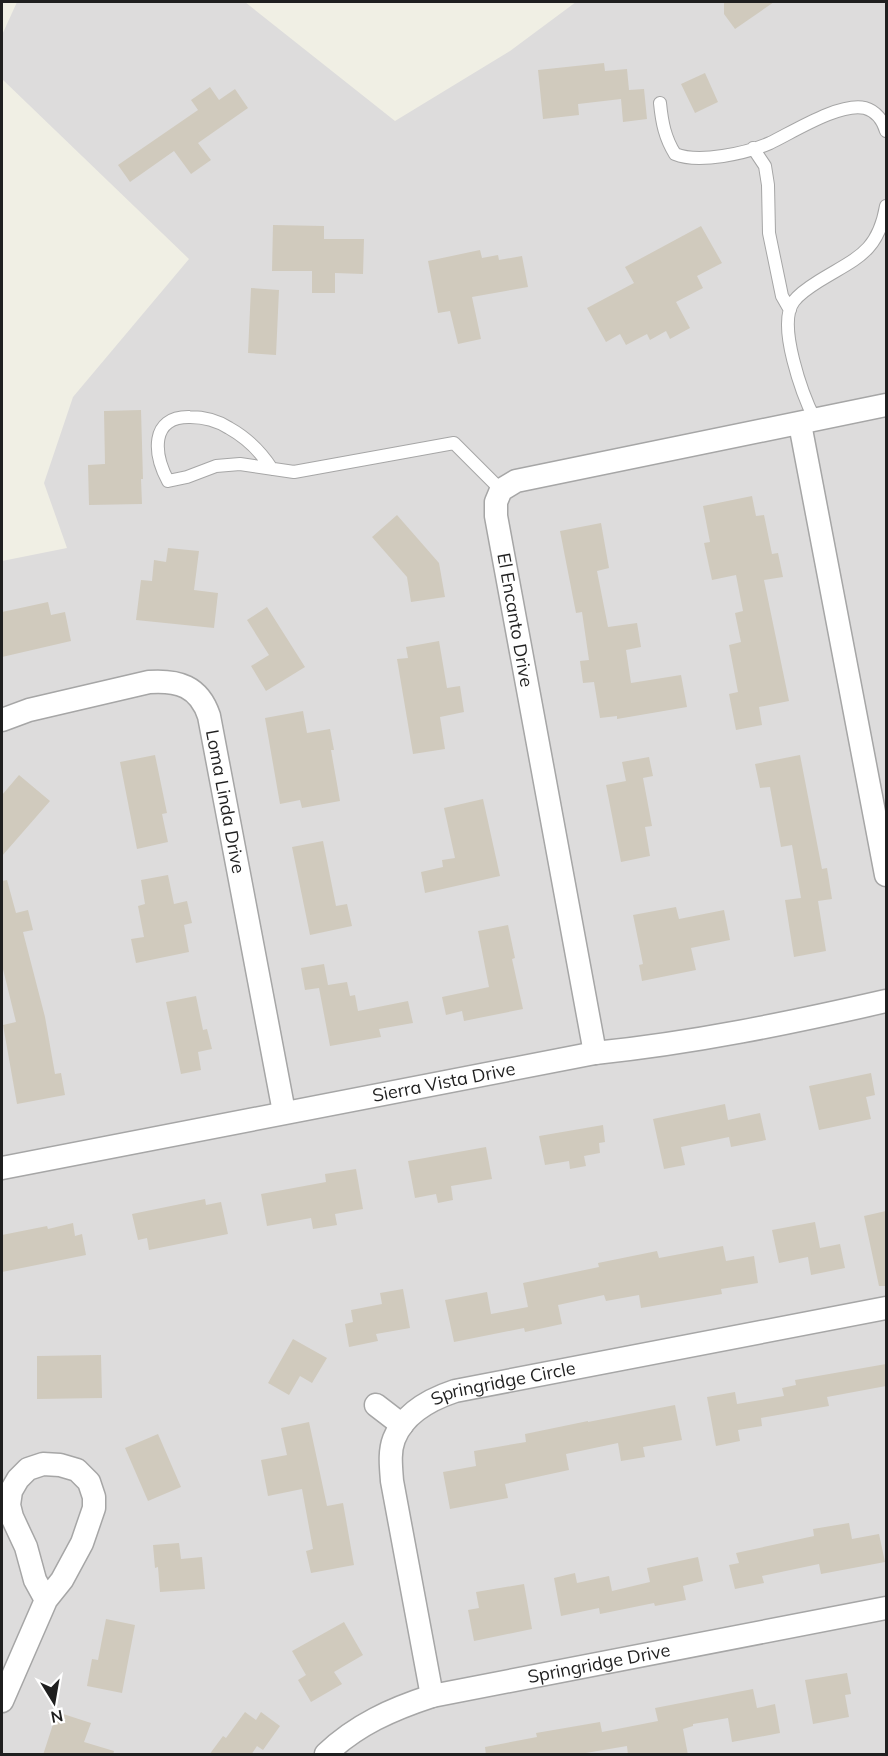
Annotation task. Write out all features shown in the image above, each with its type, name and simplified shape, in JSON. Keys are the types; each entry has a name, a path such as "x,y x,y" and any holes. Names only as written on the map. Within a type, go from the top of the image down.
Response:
{"street":[{"path":"501,490 516,481 886,405"},
{"path":"807,422 886,875"},
{"name":"El Encanto Drive","path":"501,490 496,502 496,516 595,1053"},
{"name":"Loma Linda Drive","path":"2,720 29,710 149,682 176,683 199,696 209,716 284,1112"},
{"name":"Sierra Vista Drive","path":"2,1168 595,1053 642,1048 739,1031 886,1001"},
{"name":"Springridge Circle","path":"432,1696 392,1481 391,1455 393,1439 402,1425 424,1405 437,1397 455,1391 886,1308"},
{"path":"376,1405 402,1425"},
{"path":"2,1701 46,1600 62,1580 82,1543 94,1508 94,1497 89,1482 77,1470 60,1465 43,1464 28,1469 18,1479 11,1491 9,1505 26,1547 35,1580 46,1600"},
{"name":"Springridge Drive","path":"326,1755 341,1739 361,1726 383,1714 432,1696 886,1608"}],"lane":[{"path":"660,103 662,123 675,154 697,159 712,158 769,143 844,109 857,107 873,111 881,119 886,130"},
{"path":"753,148 765,166 770,233 782,296 790,310"},
{"path":"807,422 805,400 790,346 787,316 793,302 809,287 862,255 873,243 884,219 886,206"},
{"path":"272,469 261,452 228,427 202,417 179,416 169,420 161,429 157,445 162,470 168,481 187,477 216,466 240,464 272,469 294,472 454,442 501,490"}],"shaded area":[{"path":"17,2 245,2 395,121 510,51 576,2 886,2 886,1754 2,1754 2,561 67,548 44,483 73,397 189,259 2,79 2,35"}],"building":[{"path":"724,2 774,2 735,29 724,14"},
{"path":"604,63 605,71 627,69 629,90 644,89 647,119 623,122 621,99 578,104 579,115 543,119 538,70"},
{"path":"705,73 718,102 695,113 681,84"},
{"path":"210,87 219,100 235,89 248,108 198,143 211,160 191,174 174,151 130,182 118,165 198,110 191,100"},
{"path":"273,225 324,226 324,239 364,239 363,274 335,273 335,293 312,293 312,271 272,271"},
{"path":"701,226 722,263 697,276 703,288 676,302 690,328 670,339 666,331 650,340 647,334 626,345 620,334 606,342 587,308 634,283 625,267"},
{"path":"480,250 482,258 498,255 499,260 522,256 528,287 472,297 481,339 458,344 450,311 438,313 428,261"},
{"path":"251,288 279,290 276,355 248,353"},
{"path":"141,410 142,504 89,505 88,465 105,464 104,411"},
{"path":"752,496 756,516 764,515 772,554 778,553 783,577 764,580 789,701 759,707 762,725 736,730 729,694 738,692 729,645 741,642 735,613 743,611 736,575 712,580 704,543 710,542 703,506"},
{"path":"397,515 439,563 445,597 411,602 407,577 372,537"},
{"path":"601,523 609,568 597,571 608,627 637,623 641,647 626,650 631,683 681,675 687,707 617,719 617,716 600,718 594,682 583,683 580,661 589,660 582,612 576,613 560,531"},
{"path":"168,548 199,551 194,590 218,593 214,628 136,620 141,580 152,581 154,560 166,562"},
{"path":"48,602 51,615 65,612 71,641 2,657 2,612"},
{"path":"267,607 305,667 266,691 251,666 269,655 247,620"},
{"path":"439,641 447,688 460,686 464,712 440,717 445,749 413,754 397,659 408,658 406,647"},
{"path":"303,711 307,733 330,729 334,750 331,750 340,801 302,808 300,800 280,804 265,718"},
{"path":"155,755 167,813 162,814 168,842 137,849 120,762"},
{"path":"800,755 822,869 827,868 832,899 818,901 826,951 794,957 785,900 801,898 792,845 781,847 770,787 760,788 755,764"},
{"path":"649,757 653,776 643,778 652,826 645,827 650,856 621,862 606,785 626,781 622,762"},
{"path":"19,775 50,801 2,856 2,795"},
{"path":"483,799 500,876 425,893 421,872 443,867 442,860 455,858 444,808"},
{"path":"323,841 336,906 347,904 352,926 310,935 292,847"},
{"path":"168,875 174,904 187,901 192,923 184,925 189,952 136,963 131,939 144,937 138,906 145,904 141,880"},
{"path":"7,880 16,913 28,910 33,930 23,932 45,1017 55,1074 61,1073 65,1095 17,1104 3,1025 16,1022 2,965 2,881"},
{"path":"676,907 679,919 724,910 730,940 691,948 696,970 642,981 639,965 643,964 633,915"},
{"path":"508,925 515,958 512,959 523,1009 464,1021 462,1011 446,1015 442,997 489,987 478,931"},
{"path":"324,964 328,985 347,982 350,996 355,995 358,1011 408,1001 413,1023 379,1029 381,1037 330,1046 319,988 305,990 301,968"},
{"path":"196,996 203,1030 207,1029 212,1049 198,1052 201,1070 181,1074 166,1002"},
{"path":"871,1073 875,1095 866,1097 871,1119 819,1130 809,1086"},
{"path":"725,1104 728,1120 760,1113 766,1140 731,1147 729,1137 681,1147 685,1165 664,1169 653,1119"},
{"path":"603,1125 605,1142 599,1143 600,1153 584,1156 586,1166 570,1169 569,1161 545,1165 539,1136"},
{"path":"486,1147 492,1179 451,1186 453,1200 438,1203 436,1194 415,1198 408,1161"},
{"path":"356,1169 363,1209 335,1214 337,1225 313,1229 311,1218 267,1226 261,1194 326,1182 325,1174"},
{"path":"205,1199 206,1205 221,1202 228,1234 149,1250 147,1238 138,1240 132,1214"},
{"path":"886,1211 886,1286 879,1286 864,1216"},
{"path":"815,1222 820,1248 840,1244 845,1268 811,1275 808,1257 779,1263 772,1230"},
{"path":"73,1223 75,1236 82,1234 86,1255 2,1272 2,1235"},
{"path":"723,1246 726,1261 754,1256 758,1283 721,1289 722,1294 641,1308 639,1295 606,1301 604,1295 558,1305 562,1324 525,1332 524,1328 454,1342 445,1300 487,1292 491,1314 528,1307 523,1283 599,1267 598,1263 657,1251 659,1258"},
{"path":"403,1289 410,1328 376,1334 378,1341 349,1347 345,1324 353,1322 351,1310 382,1304 380,1293"},
{"path":"293,1339 327,1358 312,1383 300,1376 289,1395 268,1383"},
{"path":"101,1355 102,1398 37,1399 37,1356"},
{"path":"886,1364 886,1386 827,1397 829,1406 761,1418 762,1426 738,1430 740,1441 716,1446 707,1397 735,1392 737,1404 784,1396 782,1388 796,1385 795,1380"},
{"path":"675,1405 682,1440 643,1447 645,1457 621,1461 618,1443 566,1454 569,1470 505,1484 508,1498 450,1509 443,1472 476,1466 474,1451 526,1442 525,1434"},
{"path":"309,1422 327,1506 343,1503 354,1565 311,1573 306,1551 313,1549 302,1489 268,1496 261,1460 287,1455 281,1428"},
{"path":"158,1434 181,1487 148,1501 125,1448"},
{"path":"849,1523 852,1539 879,1534 885,1562 821,1574 819,1564 762,1576 764,1583 735,1589 729,1565 739,1563 736,1553 814,1536 813,1529"},
{"path":"179,1543 181,1559 202,1557 205,1589 160,1592 153,1545"},
{"path":"698,1557 703,1581 683,1586 686,1600 655,1606 654,1603 600,1614 599,1608 561,1616 554,1578 575,1573 577,1583 609,1576 612,1591 650,1582 647,1568"},
{"path":"524,1584 532,1629 474,1641 468,1610 479,1608 476,1592"},
{"path":"106,1619 135,1625 122,1693 87,1686 92,1659 98,1660"},
{"path":"344,1622 363,1655 334,1672 342,1684 311,1702 298,1680 306,1675 292,1651"},
{"path":"847,1673 851,1694 845,1695 849,1717 813,1724 805,1680"},
{"path":"753,1689 757,1708 775,1704 780,1733 732,1742 728,1718 693,1724 683,1729 688,1755 628,1755 627,1746 574,1755 486,1755 485,1747 537,1737 536,1733 600,1722 602,1732 658,1721 655,1708"},
{"path":"57,1712 91,1723 84,1742 114,1751 113,1755 43,1755"},
{"path":"245,1712 256,1720 261,1712 280,1726 263,1750 257,1746 251,1755 209,1755 223,1736 226,1738"}]}
